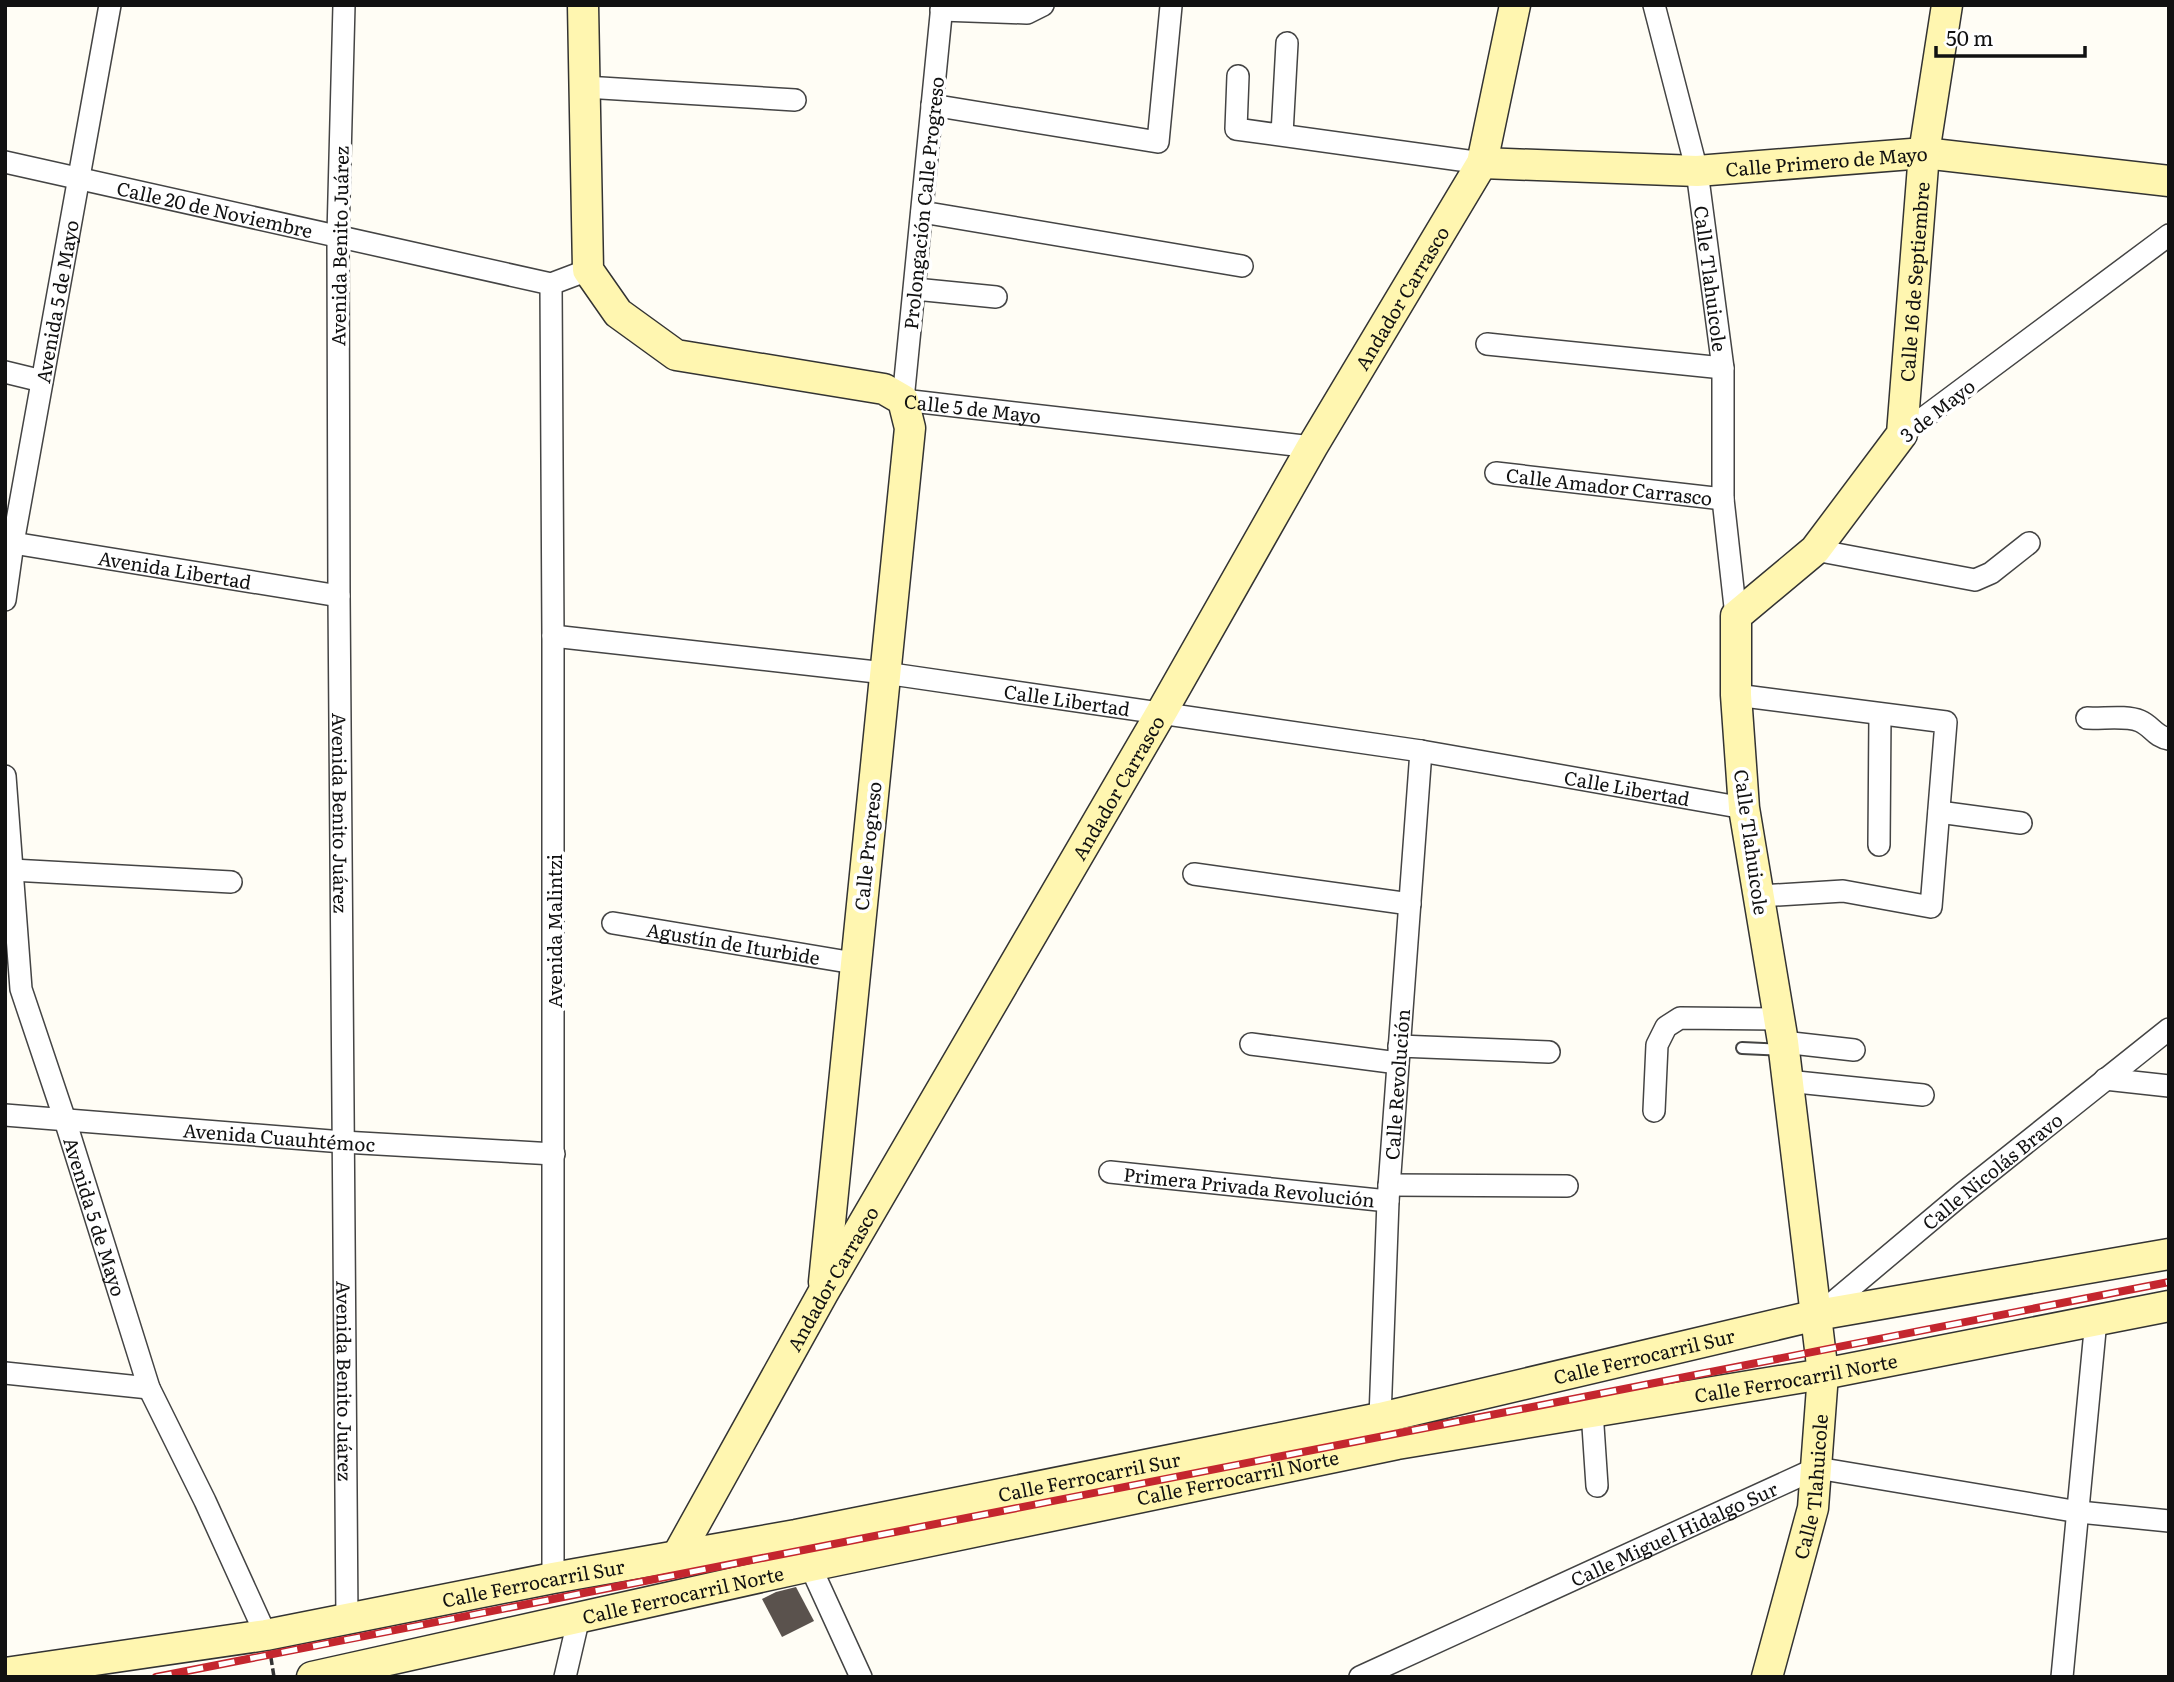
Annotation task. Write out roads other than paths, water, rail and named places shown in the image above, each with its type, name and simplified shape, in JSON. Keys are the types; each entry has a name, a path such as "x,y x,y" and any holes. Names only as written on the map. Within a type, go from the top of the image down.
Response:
{"main road":[{"path":"583,5 588,271"},
{"name":"Andador Carrasco","path":"677,1556 823,1293 1161,713 1312,447 1482,163 1516,5"},
{"name":"Calle 16 de Septiembre","path":"1902,435 1924,153 1947,5"},
{"name":"Calle Primero de Mayo","path":"1482,163 1697,171 1924,153 2169,181"},
{"name":"Calle 5 de Mayo","path":"588,271 618,313 676,355 884,389 903,400"},
{"name":"Calle Progreso","path":"823,1293 910,428 903,400"},
{"name":"3 de Mayo","path":"1736,616 1815,550 1902,435"},
{"name":"Calle Tlahuicole","path":"1736,616 1736,695 1744,808 1781,1037 1823,1374 1814,1508 1767,1677"},
{"name":"Calle Ferrocarril Sur","path":"5,1673 268,1645 347,1620 553,1578 796,1535 1380,1418 1817,1315 2169,1254"},
{"name":"Calle Ferrocarril Norte","path":"312,1677 810,1566 1397,1444 1823,1374 2169,1306"}],"street":[{"name":"Avenida 5 de Mayo","path":"5,600 110,5"},
{"name":"Avenida Benito Juárez","path":"344,5 338,235 347,1620"},
{"path":"942,8 1027,13 1043,5"},
{"name":"Calle Tlahuicole","path":"1654,5 1697,171 1723,368 1723,499 1736,616"},
{"path":"932,106 1158,142 1171,6"},
{"name":"Prolongación Calle Progreso","path":"903,400 942,8"},
{"path":"1282,134 1287,43"},
{"path":"1238,76 1236,130 1282,134 1482,163"},
{"path":"585,87 794,100"},
{"name":"Calle 20 de Noviembre","path":"5,162 551,284"},
{"path":"922,212 1242,266"},
{"name":"3 de Mayo","path":"1902,435 2169,235"},
{"path":"551,284 588,271"},
{"name":"Avenida Malintzi","path":"551,284 553,1578"},
{"path":"915,289 996,297"},
{"path":"1487,344 1723,368"},
{"path":"5,373 42,381"},
{"name":"Calle 5 de Mayo","path":"903,400 1312,447"},
{"name":"Calle Amador Carrasco","path":"1496,473 1723,499"},
{"name":"Avenida Libertad","path":"13,543 339,596"},
{"path":"1815,550 1975,580 1991,573 2029,543"},
{"name":"Calle Libertad","path":"553,636 885,673 1421,751 1744,808"},
{"path":"1736,695 1946,722 1931,907 1843,891 1760,896"},
{"path":"1879,845 1881,714"},
{"path":"2087,718 2135,719 2144,722 2160,738 2169,739"},
{"name":"Calle Revolución","path":"1380,1418 1389,1193 1421,751"},
{"name":"Avenida 5 de Mayo","path":"5,776 21,989 149,1388 205,1501 268,1645"},
{"path":"1939,812 2021,823"},
{"path":"12,870 230,883"},
{"path":"1194,874 1410,904"},
{"name":"Agustín de Iturbide","path":"613,923 854,964"},
{"path":"1654,1111 1657,1045 1666,1027 1680,1018 1854,1050"},
{"name":"Calle Nicolás Bravo","path":"1817,1315 1962,1194 2169,1029"},
{"path":"1251,1044 1399,1054 1549,1052"},
{"path":"2105,1079 2169,1086"},
{"path":"1787,1081 1923,1095"},
{"name":"Avenida Cuauhtémoc","path":"5,1115 343,1142 554,1154"},
{"name":"Primera Privada Revolución","path":"1110,1172 1389,1193 1567,1186"},
{"path":"2062,1677 2096,1320"},
{"path":"5,1373 149,1388"},
{"path":"1592,1411 1597,1486"},
{"path":"1817,1468 2079,1512 2169,1521"},
{"name":"Calle Miguel Hidalgo Sur","path":"1360,1677 1817,1468"},
{"path":"796,1535 861,1677"},
{"path":"565,1677 579,1617"}],"lane":[{"path":"1742,1048 1781,1037"}],"railway":[{"path":"156,1677 2169,1282"}]}
